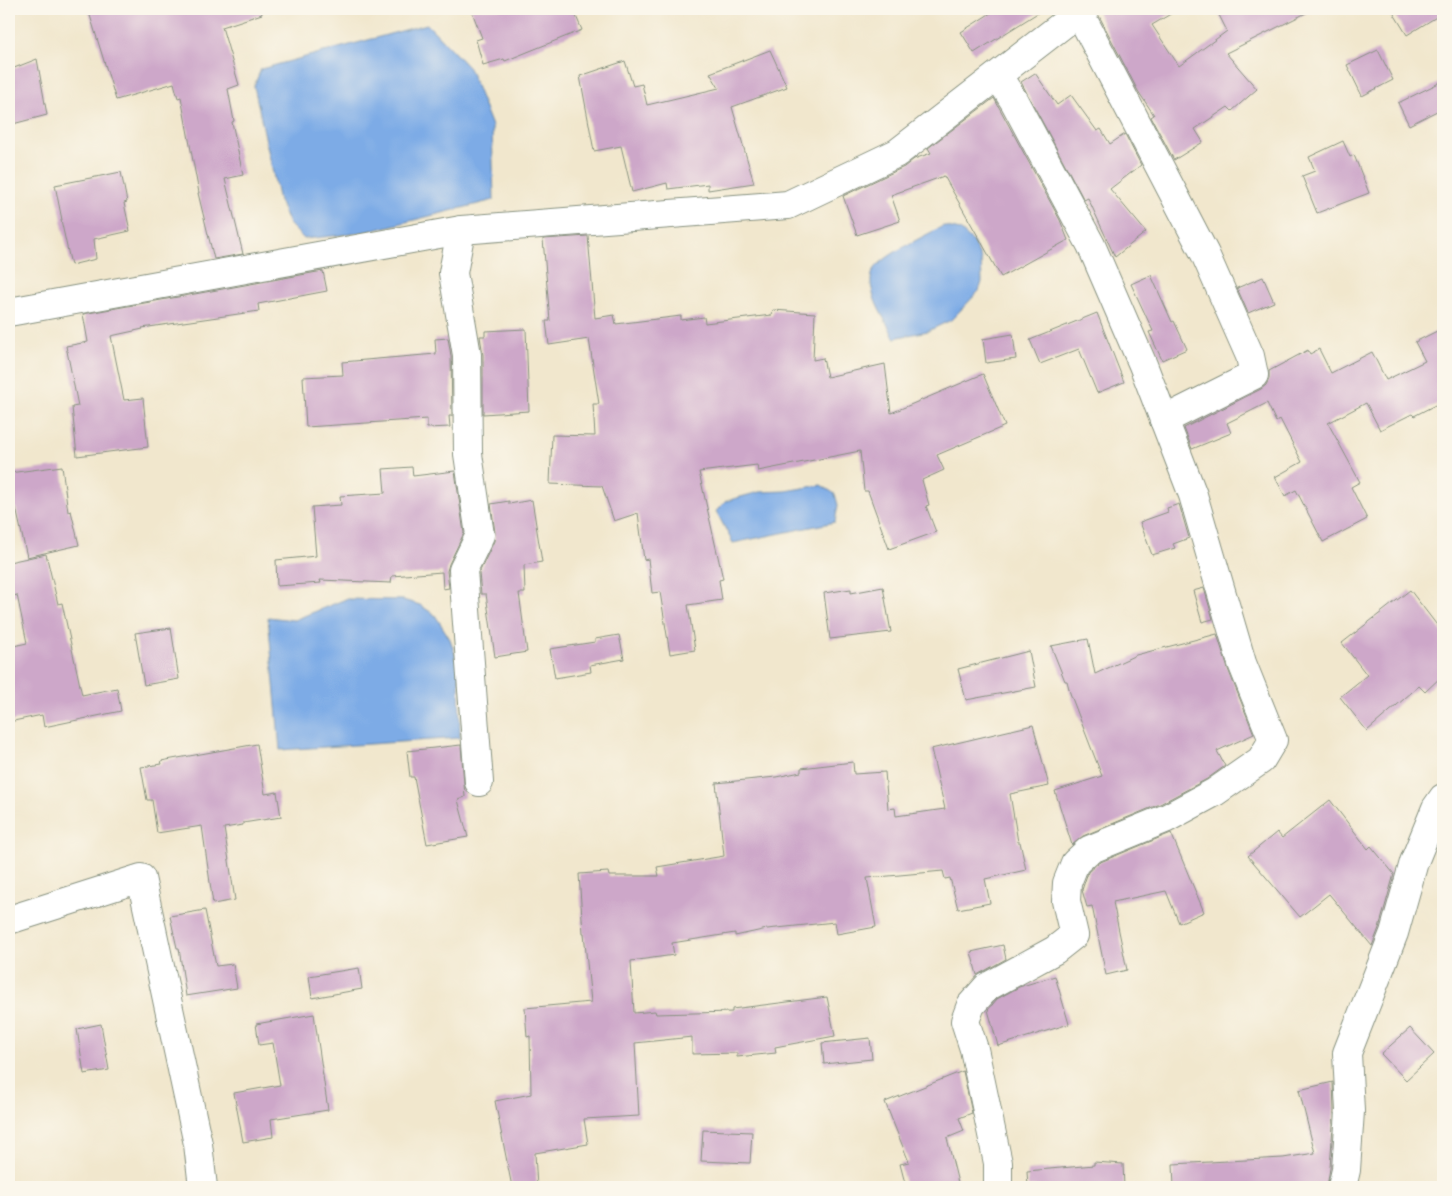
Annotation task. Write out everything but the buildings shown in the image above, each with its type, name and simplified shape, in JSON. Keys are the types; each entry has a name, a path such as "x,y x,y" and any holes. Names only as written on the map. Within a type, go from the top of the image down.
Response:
{"street":[{"path":"9,312 460,230 788,205 897,153 1081,10 1205,254 1250,356 1254,375 1164,420"},
{"path":"998,76 1014,101 1091,245 1143,365 1193,495 1242,663 1273,740 1261,760 1215,792 1167,818 1089,850 1074,863 1067,883 1066,901 1074,935 1055,950 987,987 971,1004 965,1021 974,1049 998,1163 998,1187"},
{"path":"460,230 453,274 467,355 468,454 480,535 463,570 479,782"},
{"path":"1342,1187 1346,1170 1350,1111 1348,1053 1394,933 1414,862 1436,808 1443,798"},
{"path":"9,920 141,878 198,1144 203,1187"}],"water":[{"path":"427,24 469,68 492,126 494,200 362,233 304,239 289,224 279,201 254,86 261,69"},
{"path":"943,226 960,230 973,242 981,259 982,282 979,291 951,320 928,331 894,338 878,308 874,296 871,286 873,272 886,258"},
{"path":"821,485 835,494 838,505 835,522 733,543 716,511 726,501 759,492 785,491"},
{"path":"346,599 403,600 420,605 435,615 450,639 459,665 460,738 280,750 268,617 294,620"}]}
